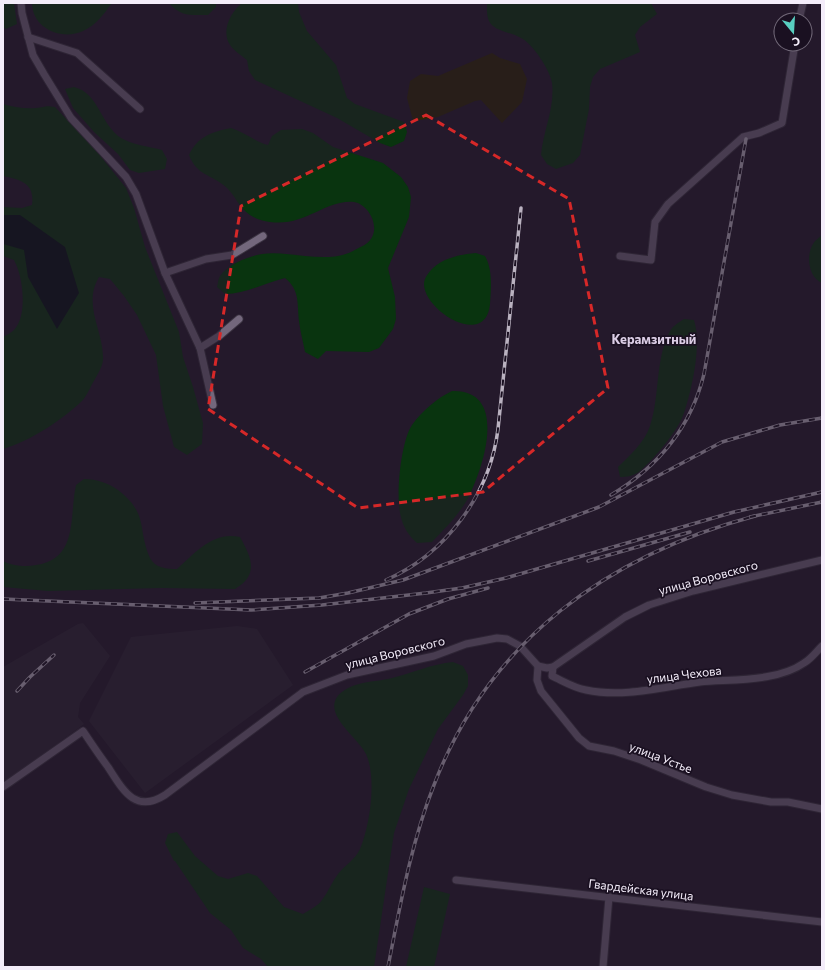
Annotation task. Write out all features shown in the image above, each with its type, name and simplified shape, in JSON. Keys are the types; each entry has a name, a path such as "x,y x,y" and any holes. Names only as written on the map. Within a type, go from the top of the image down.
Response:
{"street":[{"path":"21,3 33,55 72,118 130,183 136,194 165,273 200,348 213,405"},
{"path":"28,37 77,53 140,109"},
{"path":"620,256 651,260 655,222 668,204 743,137 759,133 782,123 794,52"},
{"path":"165,273 206,259 232,255 263,236"},
{"path":"200,348 219,336 240,319"},
{"name":"улица Воровского","path":"553,667 625,617 649,605 693,591 822,560"},
{"name":"улица Воровского","path":"3,788 83,731 126,793 137,800 149,802 166,795 303,692 347,675 423,659 472,643 497,638 507,639 520,646 538,666"},
{"name":"улица Чехова","path":"553,667 552,676 585,690 633,693 667,686 733,679 750,680 765,677 804,663 822,646"},
{"path":"538,666 547,668 553,667"},
{"name":"улица Устье","path":"538,666 536,680 541,690 579,738 589,746 641,760 706,787 732,795 770,802 788,802 822,809"},
{"name":"Гвардейская улица","path":"456,880 609,896 822,922"},
{"path":"603,967 609,896"}],"highlighted area":[{"path":"426,115 569,199 608,388 483,492 358,508 208,409 241,206"}],"shaded area":[{"path":"3,215 20,215 65,247 79,293 57,329 28,277 24,250 3,244"},
{"path":"83,623 110,656 80,703 78,717 84,724 3,783 3,667 78,624"},
{"path":"237,626 257,629 293,685 145,793 89,721 131,637"}],"green space":[{"path":"3,3 14,3 17,24 6,29 3,27"},
{"path":"32,3 112,3 99,19 88,29 74,34 66,34 49,30 42,25 33,12"},
{"path":"169,3 216,3 216,7 208,15 191,15 178,11"},
{"path":"242,3 298,3 299,12 307,31 336,65 347,98 355,104 404,122 407,132 404,141 391,147 380,143 337,118 255,80 249,71 247,60 230,45 227,40 226,34 228,22"},
{"path":"487,3 651,3 657,14 640,27 635,35 640,52 600,69 593,77 590,87 589,109 580,155 573,163 556,169 547,164 541,155 552,101 551,78 536,51 526,41 518,36 499,30 491,24 487,15"},
{"path":"74,87 82,90 89,96 108,125 121,138 135,144 162,150 167,159 165,169 139,173 130,170 118,154 94,132 73,108 65,89"},
{"path":"3,104 28,108 47,106 55,107 98,153 126,188 134,208 145,247 179,332 183,357 203,423 202,444 187,455 174,447 163,406 156,355 137,315 110,279 99,277 95,287 93,306 102,346 103,359 100,371 83,400 74,408 46,429 3,449 3,337 13,331 18,323 23,305 23,295 20,276 14,260 3,256 3,207 22,208 32,205 32,198 29,187 21,181 3,176"},
{"path":"231,128 268,145 272,136 281,130 302,129 313,133 333,147 383,163 401,177 408,187 411,197 409,217 388,268 395,297 396,319 393,329 379,348 369,352 326,351 318,359 305,352 299,325 297,297 293,287 285,278 232,294 225,294 217,287 219,277 228,268 245,259 262,254 273,253 320,257 342,255 362,247 372,238 374,230 373,219 370,214 359,203 354,202 344,202 324,208 294,221 270,222 257,219 250,215 243,209 226,187 200,171 192,162 189,155 201,139 212,133"},
{"path":"822,235 822,283 817,280 811,271 809,254 813,244"},
{"path":"476,253 485,256 488,261 491,280 490,304 486,317 478,324 467,325 444,314 434,305 427,294 424,282 433,268 447,259 465,254"},
{"path":"684,319 694,320 697,342 693,380 684,413 677,428 646,466 635,474 620,477 618,467 644,438 650,426 655,403 659,367 665,344 672,328"},
{"path":"452,391 470,394 481,403 486,417 487,434 485,452 480,470 467,500 451,522 432,542 417,543 405,528 399,508 399,483 402,456 408,433 412,425 430,405"},
{"path":"84,479 106,483 118,490 128,499 138,514 141,522 146,547 150,558 158,566 177,569 198,550 213,540 230,536 240,537 250,559 251,566 248,578 243,584 235,589 161,588 48,591 3,587 3,561 15,565 36,565 50,561 59,554 66,545 72,522 76,485"},
{"path":"453,662 463,666 468,675 468,686 438,729 409,789 394,833 374,967 268,967 261,959 243,948 231,930 210,913 174,861 165,843 168,834 177,832 195,856 218,876 228,879 248,873 257,876 284,907 303,914 320,902 338,874 358,853 364,839 371,802 371,776 366,754 340,722 334,708 335,701 345,690 356,685 388,679"},
{"path":"424,887 450,894 434,967 406,967"}],"sand":[{"path":"492,53 500,58 520,64 527,79 522,102 502,123 481,100 475,101 438,117 413,121 407,98 410,81 421,74 438,76"}],"railway":[{"path":"611,495 644,472 670,444 691,411 698,393 704,374 746,139"},
{"path":"386,580 408,569 428,555 446,538 462,519 486,476 498,429 521,208"},
{"path":"195,603 319,598 403,580 599,507 722,442 780,425 822,418"},
{"path":"3,599 251,610 322,605 426,593 462,588 506,578 734,512 822,492"},
{"path":"750,517 822,502"},
{"path":"388,967 407,875 426,807 434,785 458,733 487,687 521,646 560,611 604,580 651,554 702,533 755,516"},
{"path":"588,561 690,532"},
{"path":"305,672 409,614 448,599 488,588"},
{"path":"17,691 54,655"}],"district":[{"name":"Керамзитный","path":"654,339"}]}
